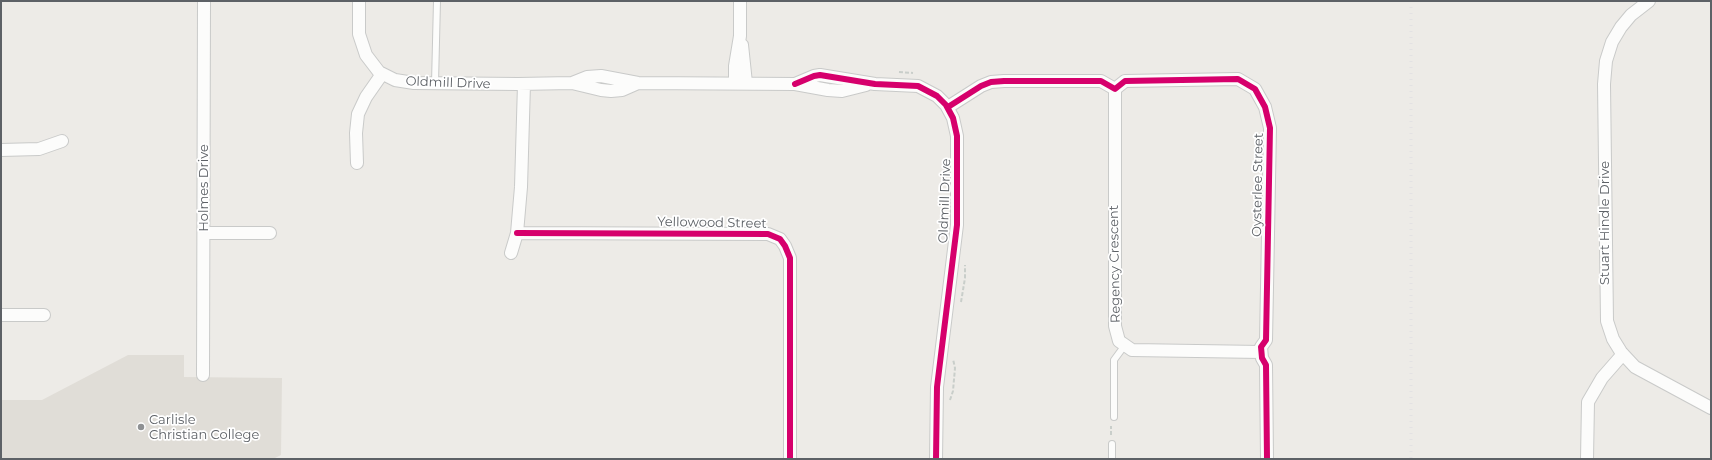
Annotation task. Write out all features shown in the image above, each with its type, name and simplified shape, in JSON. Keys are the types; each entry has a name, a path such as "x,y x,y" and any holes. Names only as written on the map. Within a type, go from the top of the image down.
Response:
{"street":[{"name":"Holmes Drive","path":"203,375 204,1"},
{"name":"Oldmill Drive","path":"359,1 359,34 361,44 368,59 382,74 404,82 521,84 572,83 587,77 601,76 638,83 795,84 820,75 875,84 918,86 933,93 948,107 954,122 957,136 956,225 937,387 936,459"},
{"path":"740,1 740,36 745,63 740,83"},
{"name":"Stuart Hindle Drive","path":"1646,2 1631,15 1621,27 1612,42 1606,61 1604,92 1607,321 1613,340 1635,367 1711,408"},
{"path":"357,163 356,134 358,114 366,98 382,74"},
{"name":"Oysterlee Street","path":"1114,89 1125,81 1238,79 1255,89 1265,107 1270,128 1266,340 1261,347 1261,352"},
{"path":"948,107 981,86 996,81 1101,81 1114,89"},
{"path":"511,253 516,233 521,187 522,128 517,95 521,84"},
{"name":"Regency Crescent","path":"1114,89 1115,326 1119,341 1124,345"},
{"path":"1,150 39,149 62,141"},
{"path":"204,233 270,233"},
{"name":"Yellowood Street","path":"516,233 768,234 780,238 790,258 790,459"},
{"path":"1,315 44,315"},
{"path":"1124,345 1132,350 1261,352 1267,372 1267,459"},
{"path":"1587,459 1588,402 1602,378 1623,354"}],"lane":[{"path":"435,83 436,1"},
{"path":"1114,417 1114,360 1124,345"},
{"path":"1112,444 1112,459"}],"path":[{"path":"893,72 917,74"},
{"path":"960,308 965,278 965,262"},
{"path":"949,402 953,391 954,376 952,354"},
{"path":"1112,444 1111,428 1114,417"}],"shaded area":[{"name":"Carlisle Christian College","path":"128,355 184,355 184,377 282,378 281,455 273,459 1,459 1,400 42,400"}],"railway":[{"path":"1411,1 1411,459"}],"cycle path":[{"path":"795,84 820,75 875,84 918,86 937,96 946,105 953,118 957,136 957,225 937,387 936,459"},
{"path":"948,107 981,86 991,82 1004,81 1101,81 1115,89 1125,81 1238,79 1255,89 1265,107 1270,128 1266,340 1261,347 1262,358 1266,365 1267,459"},
{"path":"517,233 768,234 780,239 790,258 790,459"}],"place":[{"name":"Carlisle Christian College","path":"141,427"}]}
